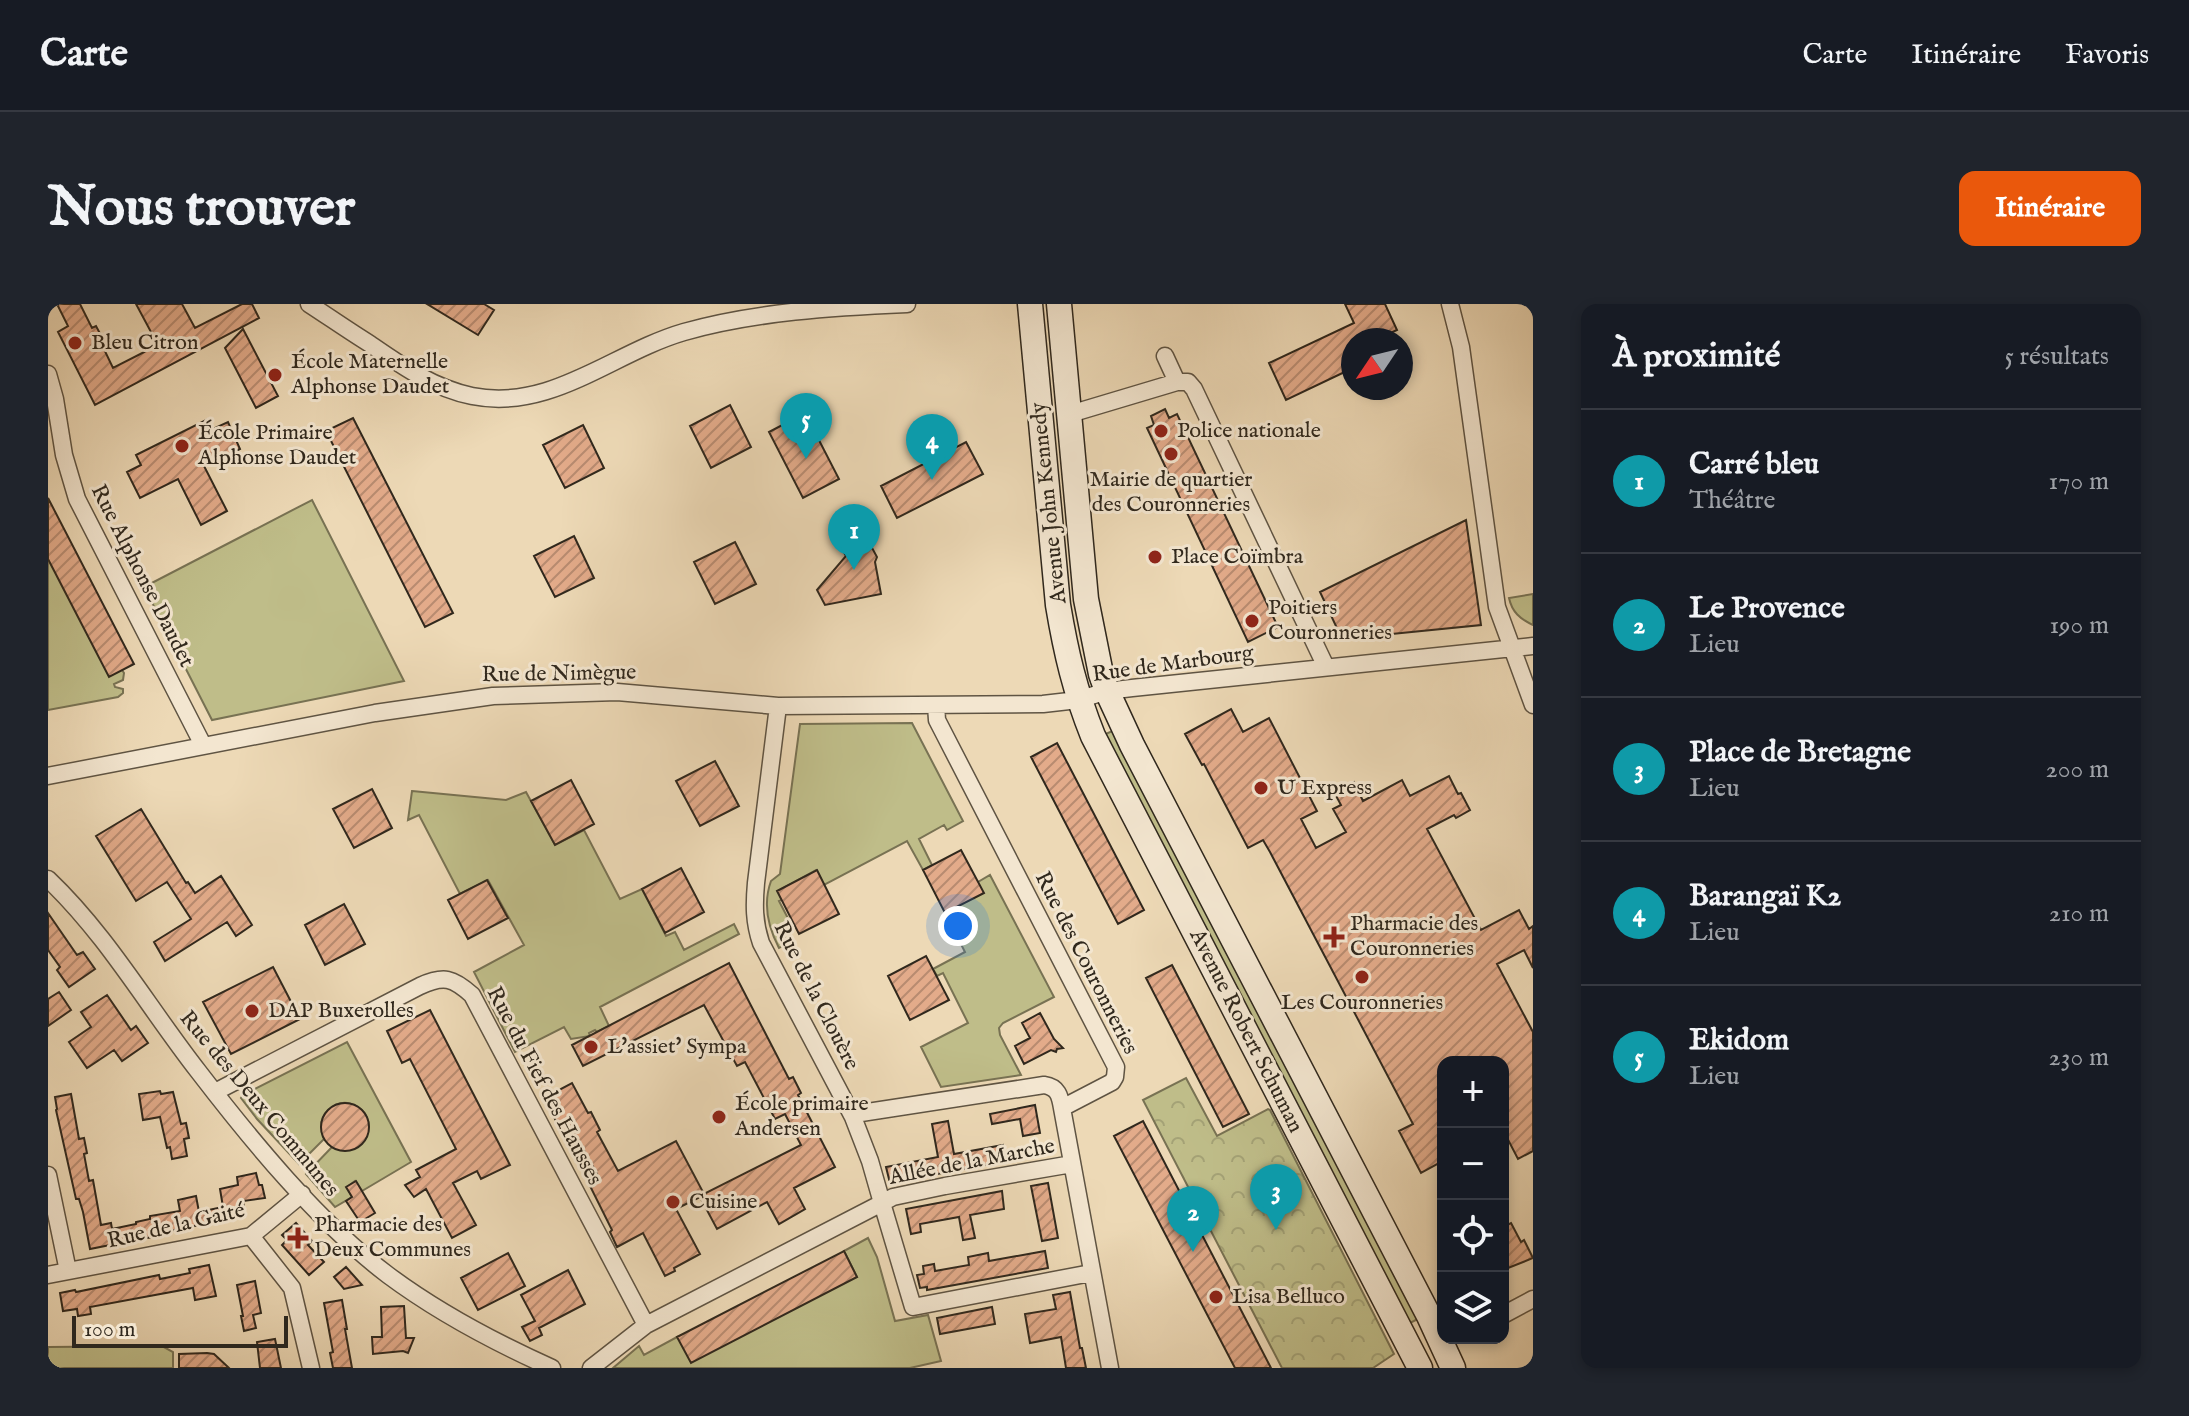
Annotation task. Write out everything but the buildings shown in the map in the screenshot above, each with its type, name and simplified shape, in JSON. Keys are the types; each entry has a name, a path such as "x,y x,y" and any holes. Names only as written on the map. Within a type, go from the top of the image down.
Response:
{"main road":[{"name":"Avenue John Kennedy","path":"1031,304 1058,605 1078,700"},
{"name":"Avenue John Kennedy","path":"1059,304 1086,599 1107,691"},
{"name":"Avenue Robert Schuman","path":"1107,691 1143,766 1452,1350"},
{"name":"Avenue Robert Schuman","path":"1078,700 1093,736 1416,1366"},
{"path":"1416,1366 1452,1350"}],"street":[{"path":"309,304 421,378 461,394 494,398 525,397 562,387 625,355 684,332 762,317 907,304"},
{"name":"Avenue John Kennedy","path":"1031,304 1050,314 1062,335"},
{"path":"1450,304 1461,347 1497,607 1533,705"},
{"path":"1165,356 1177,382"},
{"name":"Rue Alphonse Daudet","path":"48,374 64,455 77,499 203,745"},
{"path":"1070,414 1177,382 1188,382 1194,389 1318,668"},
{"name":"Rue de Marbourg","path":"1078,700 1107,691 1132,688 1533,646"},
{"name":"Rue de Nimègue","path":"48,776 375,713 493,696 617,692 778,706 1043,704 1078,700"},
{"name":"Rue des Couronneries","path":"936,705 937,720 1116,1067 1112,1082 1062,1108"},
{"name":"Rue de la Clouère","path":"778,706 756,883 755,925 761,943 853,1117 870,1161 913,1307 1091,1273"},
{"name":"Rue des Deux Communes","path":"48,879 78,910 215,1092 284,1175 361,1252 447,1315 503,1346 552,1368"},
{"name":"Rue du Fief des Hausses","path":"215,1092 420,986 441,979 455,982 472,995 646,1325"},
{"path":"853,1117 895,1107 1044,1085 1057,1091 1110,1368"},
{"name":"Allée de la Marche","path":"882,1203 893,1197 945,1186 1072,1164"},
{"path":"48,1175 68,1271"},
{"name":"Rue de la Gaité","path":"48,1275 251,1236 302,1194"},
{"path":"591,1368 646,1325 882,1203"},
{"path":"251,1236 292,1288 311,1368"},
{"path":"1509,1312 1533,1299"}],"green space":[{"path":"312,500 404,681 212,720 144,587"},
{"path":"48,559 124,673 123,680 114,684 123,689 118,697 48,710"},
{"path":"1533,594 1533,625 1517,614 1509,598"},
{"path":"912,723 963,821 947,830 944,825 919,839 932,865 923,870 907,841 824,885 816,870 778,891 782,900 779,901 792,926 782,931 788,943 779,948 772,932 767,898 771,881 780,874 800,724"},
{"path":"1117,729 1422,1317 1408,1324 1101,736"},
{"path":"412,791 506,800 526,792 555,845 584,830 620,899 642,889 666,936 675,932 684,950 734,924 739,934 600,1007 609,1026 589,1033 590,1036 571,1039 564,1027 515,1052 474,972 524,945 488,880 460,894 419,815 408,820"},
{"path":"990,875 1054,997 999,1028 1021,1075 941,1087 921,1047 968,1023 943,973 937,976 933,969 965,952 945,913"},
{"path":"347,1042 411,1162 362,1191 355,1181 347,1187 352,1197 335,1207 306,1174 332,1147 344,1150 362,1143 369,1126 361,1109 345,1103 328,1110 323,1116 324,1139 299,1164 241,1098"},
{"path":"1186,1078 1217,1136 1270,1110 1394,1354 1373,1368 1282,1368 1143,1100"},
{"path":"868,1238 877,1257 895,1321 928,1315 941,1361 910,1368 613,1368 639,1346 644,1355 677,1337 857,1277 844,1251"},
{"path":"162,1346 173,1352 173,1368 48,1368 48,1347"}],"place":[{"name":"Bleu Citron","path":"75,343"},
{"name":"École Maternelle Alphonse Daudet","path":"275,375"},
{"name":"Police nationale","path":"1161,431"},
{"name":"École Primaire Alphonse Daudet","path":"182,446"},
{"name":"Mairie de quartier des Couronneries","path":"1171,454"},
{"name":"Ekidom","path":"806,459"},
{"name":"Barangaï K2","path":"932,480"},
{"name":"Place Coïmbra","path":"1155,557"},
{"name":"Carré bleu","path":"854,570"},
{"name":"Poitiers Couronneries","path":"1252,621"},
{"name":"U Express","path":"1261,788"},
{"name":"Pharmacie des Couronneries","path":"1334,937"},
{"name":"Les Couronneries","path":"1362,977"},
{"name":"DAP Buxerolles","path":"252,1011"},
{"name":"L'assiet' Sympa","path":"591,1047"},
{"name":"École primaire Andersen","path":"719,1117"},
{"name":"Cuisine","path":"673,1202"},
{"name":"Place de Bretagne","path":"1276,1230"},
{"name":"Pharmacie des Deux Communes","path":"298,1238"},
{"name":"Le Provence","path":"1193,1252"},
{"name":"Lisa Belluco","path":"1216,1297"}]}
